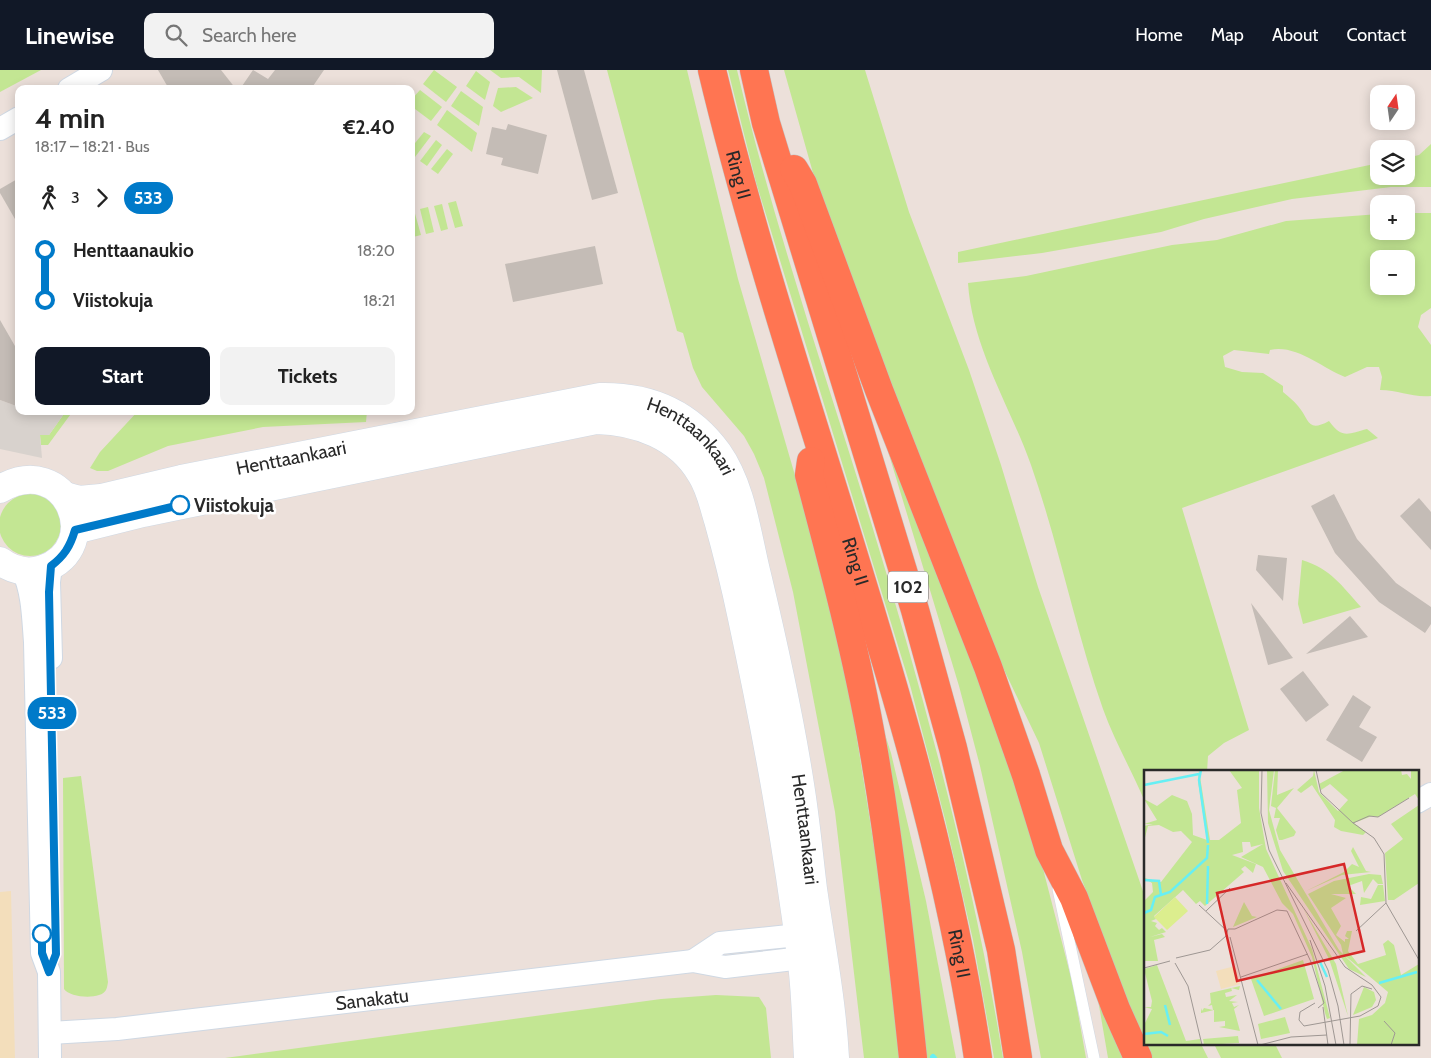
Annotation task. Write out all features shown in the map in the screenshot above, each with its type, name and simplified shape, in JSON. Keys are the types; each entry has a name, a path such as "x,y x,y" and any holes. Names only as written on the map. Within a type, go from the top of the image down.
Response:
{"highway":[{"name":"Ring II","path":"712,70 734,164 878,633 912,757 945,890 978,1058"},
{"name":"102","path":"754,70 766,123 915,610 953,748 1001,950 1018,1058"},
{"path":"766,123 803,184 879,390 988,667 1026,775 1049,850 1074,898 1116,1009 1138,1058"},
{"path":"815,432 809,475 840,589 873,748 896,907 913,1058"}],"main road":[{"name":"Henttaankaari","path":"65,496 79,500 101,498 181,479 600,397 625,396 650,402 679,414 705,436 719,454 731,476 739,499 787,712 801,790 807,945 808,1058"},
{"name":"Henttaankaari","path":"75,530 143,513 596,420 619,421 664,436 678,446 701,472 708,488 730,561 807,945 835,1058"},
{"path":"0,489 12,482 34,479 56,488 65,496 74,512 75,530 67,551 51,566 37,571 11,566"}],"street":[{"path":"76,85 101,70"},
{"path":"0,129 15,120"},
{"path":"11,566 28,583 35,642 42,953 49,972 50,1058"},
{"path":"49,972 56,954 49,582 51,566"},
{"path":"1418,801 1431,794"},
{"name":"Sanakatu","path":"50,1033 117,1029 693,961 725,967 807,945"}],"lane":[{"path":"1049,850 1094,1058"}],"green space":[{"path":"0,70 41,70 0,92"},
{"path":"434,70 457,87 446,102 423,84"},
{"path":"490,70 542,70 541,93 519,77 501,78"},
{"path":"607,70 687,70 738,279 812,534 850,695 884,909 899,1058 864,1058 835,812 793,592 764,478 744,436 702,387 693,368 683,333 677,331"},
{"path":"728,70 737,70 766,183 870,519 928,719 946,786 977,921 1003,1058 994,1058 973,940 945,819 910,685 756,182"},
{"path":"784,70 865,70 909,212 969,370 1001,465 1038,587 1144,894 1144,1045 1082,880 1039,743 996,653 897,409 815,180"},
{"path":"476,71 490,82 485,100 466,86"},
{"path":"516,87 533,98 501,112 493,106 498,88"},
{"path":"420,90 442,107 431,121 415,109 415,96"},
{"path":"461,91 483,107 479,126 451,106"},
{"path":"447,110 477,133 472,152 437,125"},
{"path":"424,132 431,136 415,157 415,143"},
{"path":"436,140 442,145 427,166 420,161"},
{"path":"1431,144 1431,187 1391,187 1292,199 1204,219 1161,232 1042,253 958,263 958,252 1370,165 1370,185 1415,185 1415,156 1419,155"},
{"path":"447,149 453,154 438,174 431,169"},
{"path":"456,201 463,226 455,228 448,203"},
{"path":"442,204 448,229 441,231 434,206"},
{"path":"428,207 434,232 426,234 420,209"},
{"path":"1415,213 1431,213 1431,308 1421,315 1418,327 1431,345 1431,396 1418,396 1380,390 1382,377 1379,367 1367,367 1345,377 1289,350 1270,350 1269,354 1234,350 1223,356 1225,367 1242,372 1263,373 1283,386 1283,392 1296,404 1307,420 1313,425 1317,426 1329,421 1342,433 1346,434 1367,429 1378,438 1182,508 1249,730 1224,743 1208,756 1207,770 1144,770 1144,800 1103,709 1031,465 984,353 971,307 968,283 1026,276 1172,245 1217,240 1286,221 1370,215 1370,240 1415,240"},
{"path":"415,214 421,235 415,236"},
{"path":"63,415 70,415 48,445 41,445 40,435 49,435"},
{"path":"134,415 367,415 366,422 263,427 168,446 108,471 97,471 90,468 100,452"},
{"path":"884,438 972,655 1041,861 1073,985 1086,1058 1041,1058 1022,952 980,766 959,686"},
{"path":"30,494 42,496 52,503 59,513 61,525 59,537 52,547 42,554 30,556 18,554 8,547 1,537 -1,525 1,513 8,503 18,496"},
{"path":"1302,560 1328,573 1361,607 1303,624 1298,604"},
{"path":"879,716 891,753 926,901 956,1058 925,1058"},
{"path":"81,776 108,982 103,993 85,997 72,994 64,989 63,778"},
{"path":"1097,994 1125,1058 1108,1058"},
{"path":"716,995 759,997 766,1008 771,1058 225,1058 661,999"},
{"path":"1144,1046 1202,1046 1208,1058 1149,1058"},
{"path":"1215,1046 1276,1046 1282,1058 1221,1058"}],"sand":[{"path":"11,891 15,1058 0,1058 0,892"}],"shaded area":[{"path":"0,400 15,406 15,415 63,415 49,435 40,435 42,458 0,449"}],"building":[{"path":"158,70 221,70 233,85 167,85"},
{"path":"253,70 268,79 275,70 324,70 314,85 243,85"},
{"path":"557,70 584,70 618,193 592,200"},
{"path":"508,124 547,135 538,174 501,165 503,158 486,154 492,127 506,130"},
{"path":"15,180 15,219 0,193 0,189"},
{"path":"595,246 603,284 513,302 505,264"},
{"path":"0,320 15,346 15,406 0,400"},
{"path":"1334,494 1357,539 1396,583 1431,607 1431,624 1425,633 1379,602 1335,553 1311,506"},
{"path":"1419,498 1431,512 1431,550 1400,516"},
{"path":"1258,555 1287,558 1283,601 1256,570"},
{"path":"1251,603 1293,658 1268,665"},
{"path":"1350,616 1368,637 1306,654"},
{"path":"1303,671 1329,705 1306,722 1280,689"},
{"path":"1353,695 1371,707 1359,727 1377,737 1362,762 1326,740"}],"bus line":[{"name":"533","path":"42,934 42,953 49,972 56,954 49,592 51,566 63,557 71,545 75,530 180,505"}],"place":[{"name":"Viistokuja","path":"180,505"}]}
